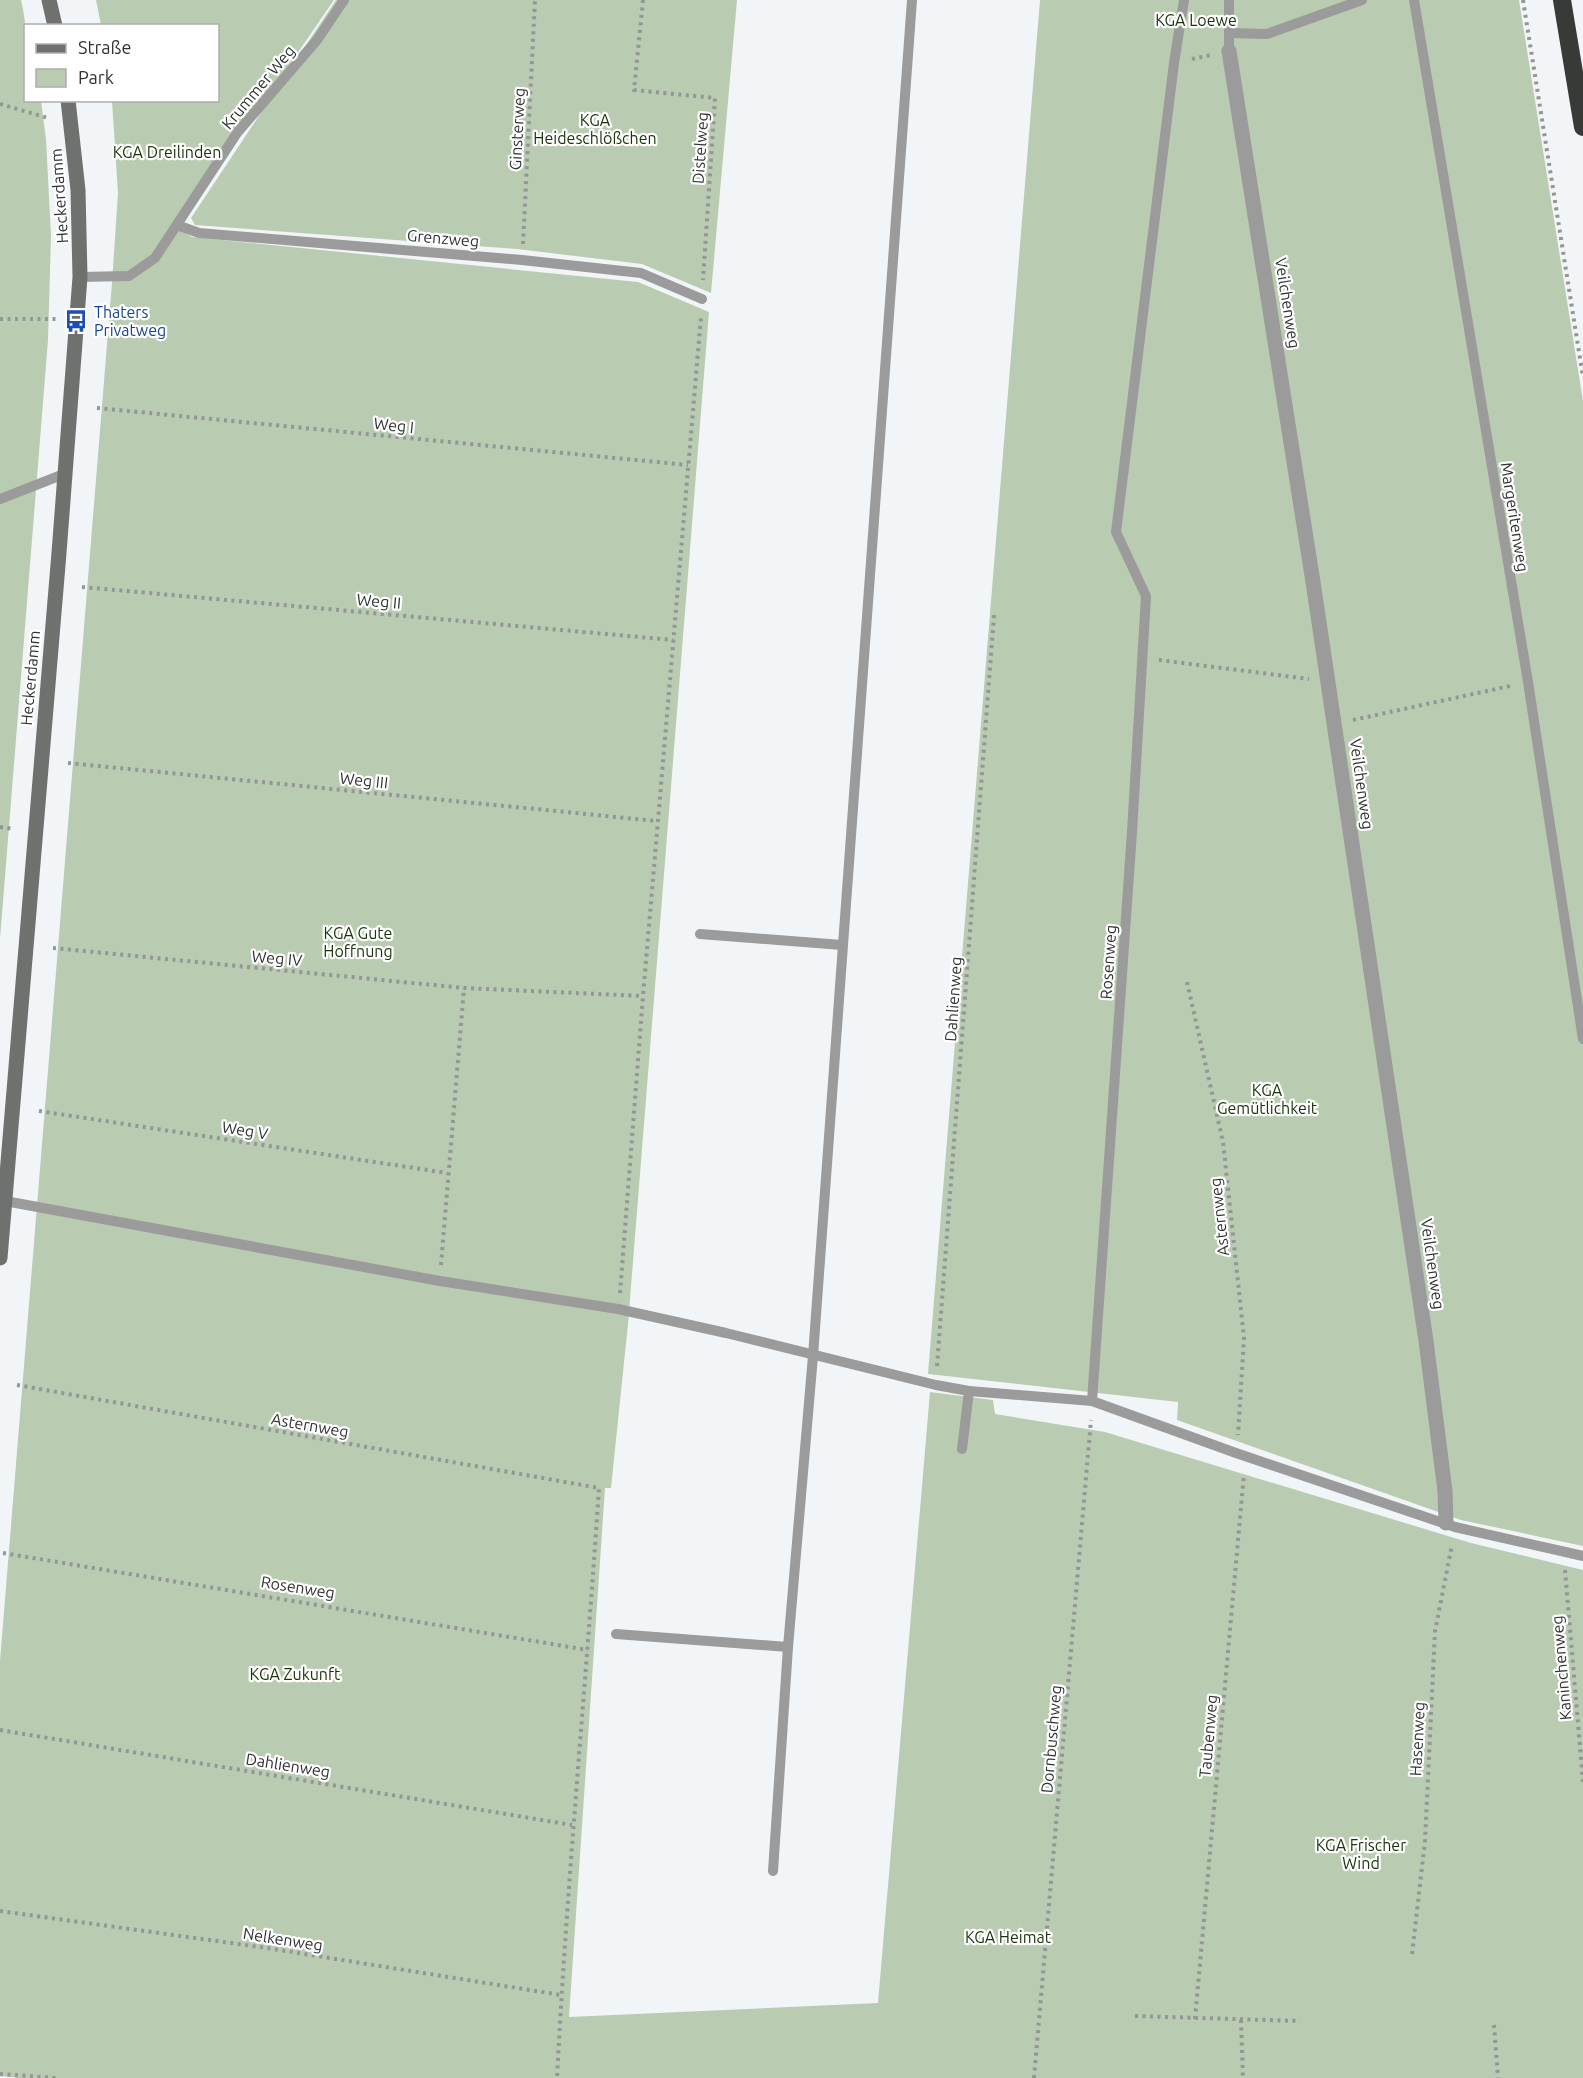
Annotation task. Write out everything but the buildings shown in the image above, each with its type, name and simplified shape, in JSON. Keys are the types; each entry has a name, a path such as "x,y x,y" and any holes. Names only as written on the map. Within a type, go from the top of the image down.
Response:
{"highway":[{"path":"1562,0 1583,127"}],"street":[{"path":"49,0 55,24"},
{"name":"Veilchenweg","path":"1229,51 1335,723 1451,1525"},
{"name":"Heckerdamm","path":"0,1258 80,277 78,190 68,102"}],"lane":[{"name":"Krummer Weg","path":"80,277 129,276 155,258 237,133 317,40 344,0"},
{"path":"773,1871 912,0"},
{"path":"1174,63 1184,0"},
{"path":"1229,0 1229,51"},
{"path":"1229,33 1268,34 1362,0"},
{"name":"Margeritenweg","path":"1414,0 1528,682 1583,1039"},
{"name":"Rosenweg","path":"1092,1401 1146,596 1116,532 1174,63"},
{"name":"Grenzweg","path":"177,225 199,233 522,260 641,273 702,299"},
{"path":"0,500 64,474"},
{"path":"700,934 842,945"},
{"path":"4,1201 440,1281 618,1309 936,1385 969,1391 1092,1401 1451,1525 1583,1556"},
{"path":"962,1449 969,1391"},
{"path":"616,1634 788,1647"}],"path":[{"name":"Ginsterweg","path":"522,260 535,0"},
{"name":"Distelweg","path":"643,0 634,90 715,98 702,299"},
{"path":"1523,0 1583,377"},
{"path":"1174,63 1229,51"},
{"path":"0,104 48,118"},
{"path":"618,1309 642,996 702,299"},
{"path":"0,319 58,319"},
{"name":"Weg I","path":"97,408 688,465"},
{"name":"Weg II","path":"82,587 673,640"},
{"name":"Dahlienweg","path":"936,1385 994,615"},
{"path":"1143,658 1328,681"},
{"path":"1335,723 1528,682"},
{"name":"Weg III","path":"68,763 657,821"},
{"path":"0,827 14,829"},
{"name":"Weg IV","path":"52,948 464,988 642,996"},
{"name":"Asternweg","path":"1187,982 1223,1142 1244,1338 1241,1454"},
{"path":"440,1281 447,1173 464,988"},
{"name":"Weg V","path":"39,1111 447,1173"},
{"name":"Asternweg","path":"17,1385 599,1488 588,1650"},
{"name":"Dornbuschweg","path":"1034,2078 1092,1401"},
{"name":"Taubenweg","path":"1195,2019 1241,1454"},
{"name":"Hasenweg","path":"1412,1954 1425,1841 1435,1631 1451,1525"},
{"name":"Kaninchenweg","path":"1564,1552 1583,1782"},
{"name":"Rosenweg","path":"3,1553 588,1650"},
{"path":"556,2078 572,1825 588,1650"},
{"name":"Dahlienweg","path":"0,1730 572,1825"},
{"name":"Nelkenweg","path":"0,1911 267,1948 561,1995"},
{"path":"1135,2016 1300,2021"},
{"path":"1241,2020 1244,2078"},
{"path":"1494,2025 1498,2078"},
{"path":"0,2074 57,2078"}],"green space":[{"path":"0,0 21,0 25,24 24,102 41,102 46,139 51,236 48,340 0,939"},
{"path":"96,0 334,0 177,228 192,237 638,282 709,312 628,1324 611,1488 605,1488 569,2017 878,2003 930,1392 993,1400 995,1414 1105,1432 1471,1543 1583,1570 1583,2078 20,2078 0,2076 0,1661 112,283 118,193 112,102 219,102 219,24 101,24"},
{"name":"KGA Heideschlößchen","path":"336,0 737,0 711,293 642,264 517,249 195,225 191,218"},
{"name":"KGA Gemütlichkeit","path":"1040,0 1519,0 1583,401 1583,1546 1461,1520 1177,1420 1178,1402 928,1374"}],"place":[{"name":"Thaters Privatweg","path":"76,321"}],"park label":[{"name":"KGA Loewe","path":"1196,20"},
{"name":"KGA Dreilinden","path":"167,152"},
{"name":"KGA Gute Hoffnung","path":"358,942"},
{"name":"KGA Zukunft","path":"295,1674"},
{"name":"KGA Frischer Wind","path":"1361,1854"},
{"name":"KGA Heimat","path":"1008,1937"}]}
